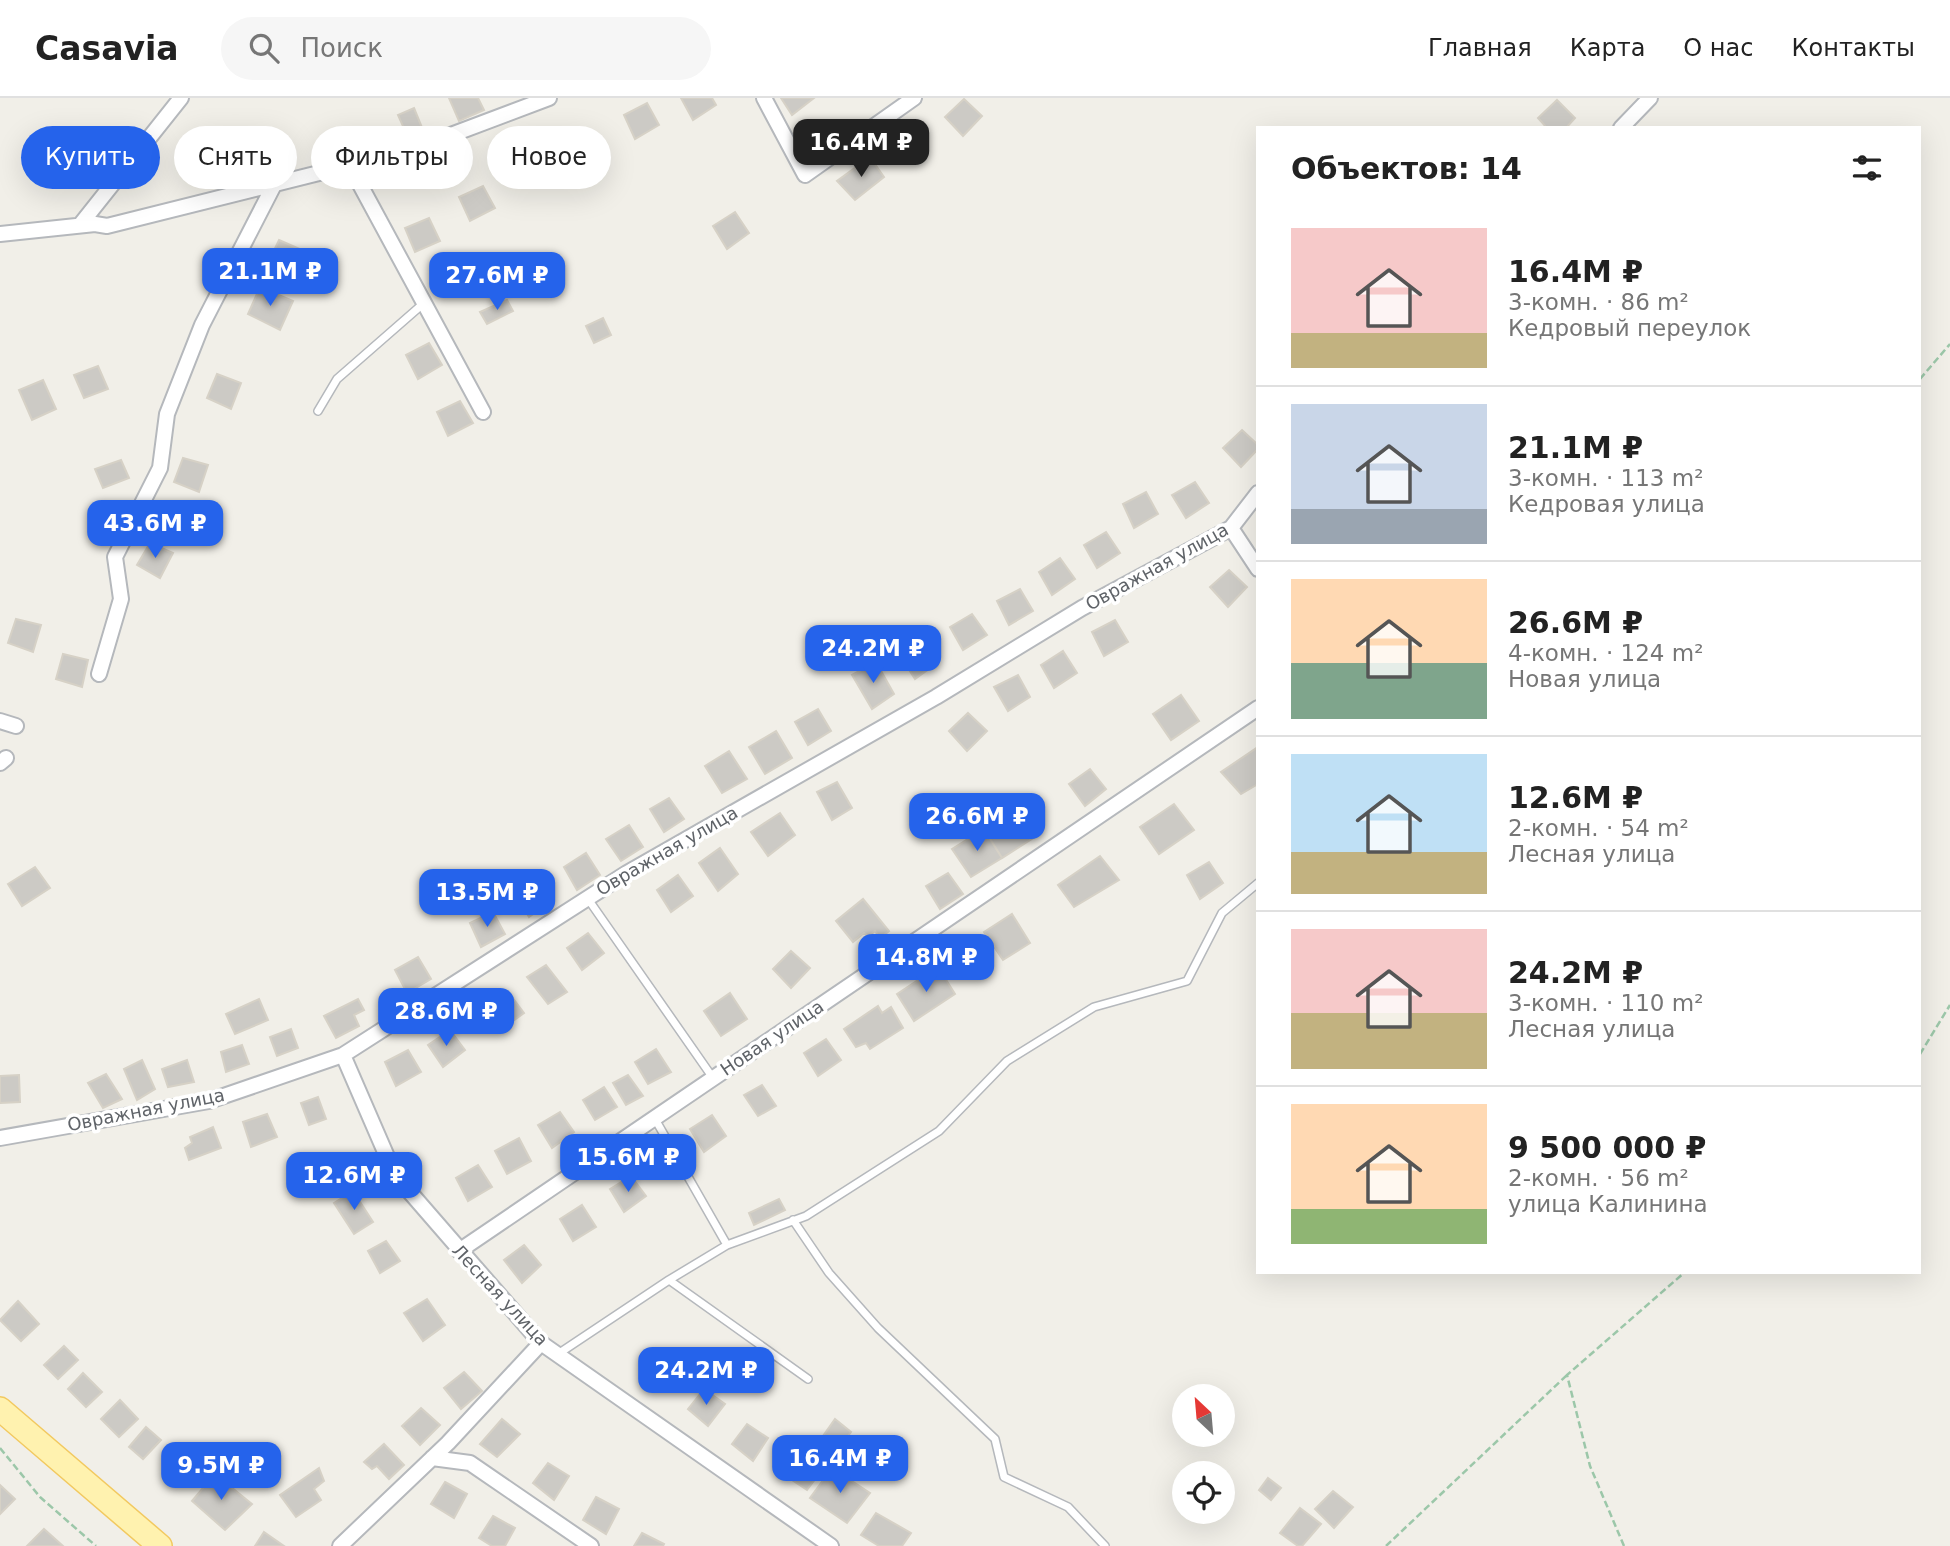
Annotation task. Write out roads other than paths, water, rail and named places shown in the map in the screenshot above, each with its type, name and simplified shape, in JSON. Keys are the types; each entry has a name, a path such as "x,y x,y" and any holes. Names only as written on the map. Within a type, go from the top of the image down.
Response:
{"main road":[{"path":"0,1409 160,1546"}],"street":[{"path":"80,225 181,98"},
{"path":"473,127 549,98"},
{"path":"764,98 805,175 914,98"},
{"path":"1623,126 1650,98"},
{"path":"0,234 80,225 107,226 258,189"},
{"path":"99,674 121,599 115,557 160,468 167,414 202,325 272,189"},
{"path":"362,189 483,412"},
{"name":"Овражная улица","path":"0,1138 209,1101 343,1055 627,873 936,697 1082,608 1231,528 1256,496"},
{"path":"1231,528 1256,566"},
{"name":"Новая улица","path":"459,1251 1256,709"},
{"path":"0,721 16,726"},
{"name":"Лесная улица","path":"343,1055 395,1175 541,1343 831,1546"},
{"path":"340,1546 432,1458 541,1343"},
{"path":"432,1458 470,1463 591,1546"}],"lane":[{"path":"318,411 337,379 424,303"},
{"path":"558,1355 669,1280 727,1245 806,1216 939,1131 1007,1062 1094,1007 1187,981 1222,913 1256,885"},
{"path":"587,898 713,1078"},
{"path":"654,1118 727,1245"},
{"path":"793,1220 829,1273 878,1328 995,1439 1004,1477 1068,1507 1105,1546"},
{"path":"669,1280 808,1378"}]}
